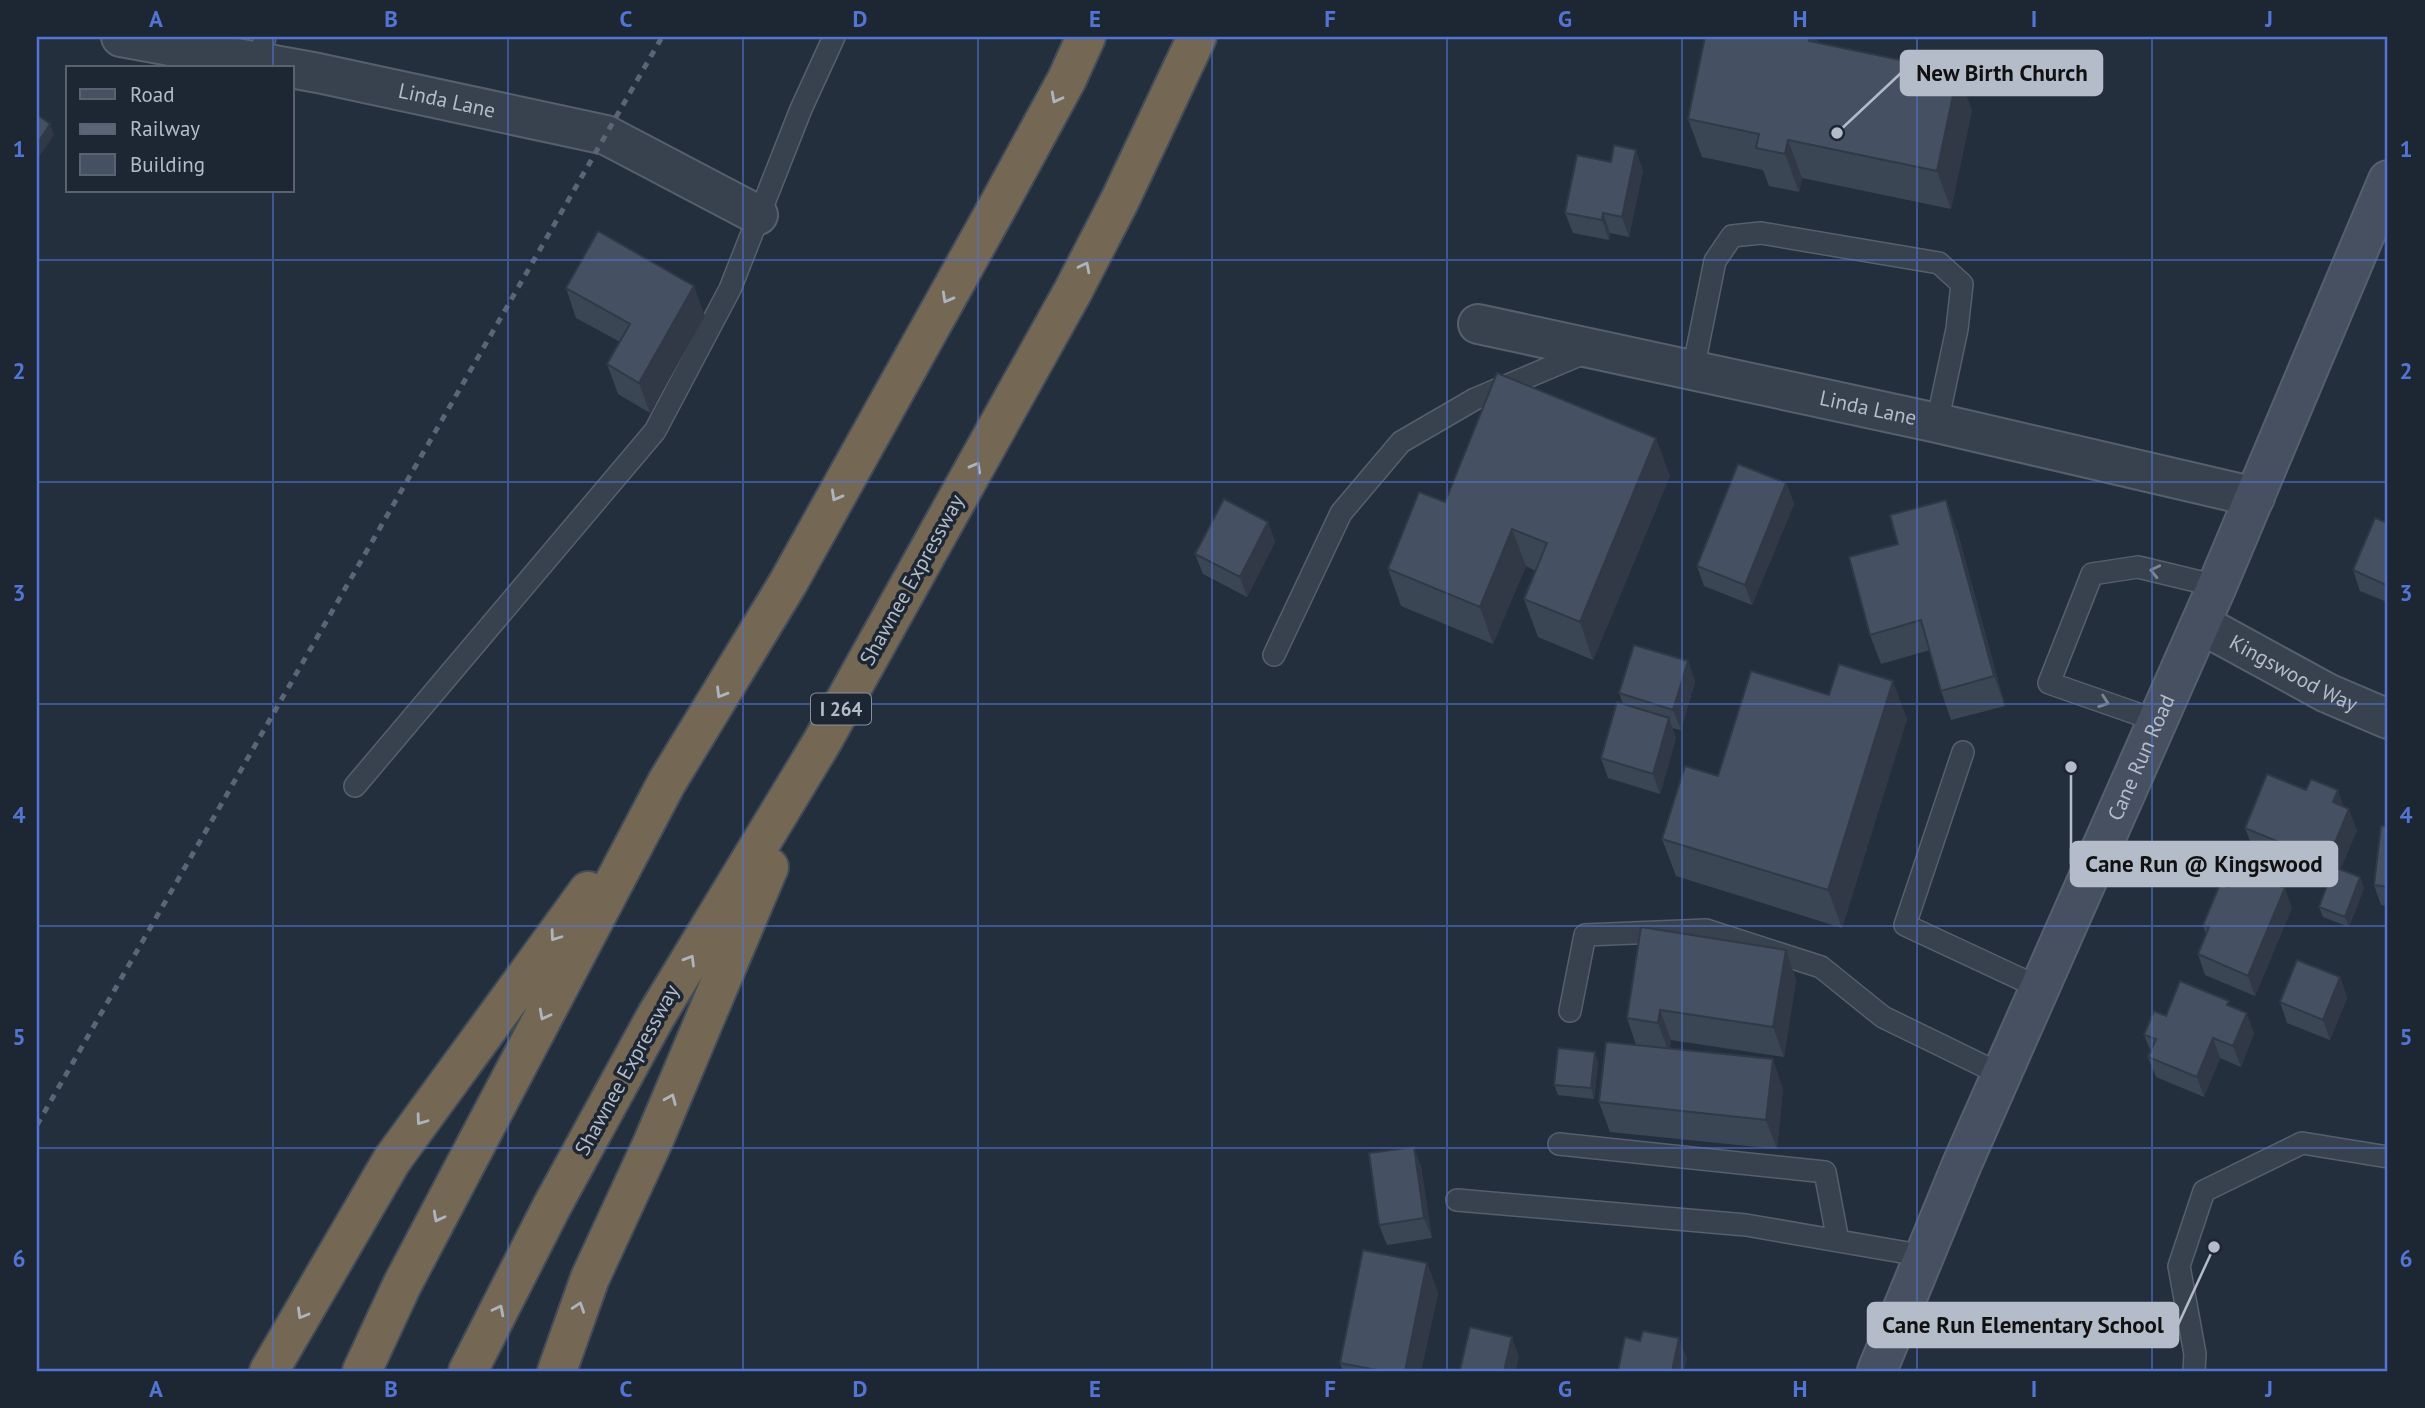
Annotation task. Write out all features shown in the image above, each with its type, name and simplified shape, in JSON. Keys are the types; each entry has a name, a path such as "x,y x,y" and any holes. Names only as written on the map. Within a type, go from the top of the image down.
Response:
{"highway":[{"path":"362,1371 402,1285 667,782 801,560 1012,181 1067,79 1086,37"},
{"name":"Shawnee Expressway","path":"468,1371 552,1206 656,1016 822,742 1073,291 1120,200 1197,37"},
{"path":"557,1371 590,1278 653,1142 822,742"},
{"path":"269,1371 392,1160 667,782"}],"main road":[{"name":"Cane Run Road","path":"1877,1371 2002,1075 2201,624 2388,180"}],"street":[{"name":"Linda Lane","path":"121,37 262,49 606,135 758,215"},
{"name":"Linda Lane","path":"1478,324 1937,423 2255,497"},
{"name":"Kingswood Way","path":"2201,624 2326,693 2388,719"}],"lane":[{"path":"355,786 655,432 730,289 801,109 834,37"},
{"path":"1693,370 1715,261 1732,236 1761,233 1940,263 1962,284 1957,329 1937,423"},
{"path":"1274,655 1341,513 1401,442 1475,399 1594,349"},
{"path":"2158,721 2049,683 2092,574 2138,567 2217,586"},
{"path":"1963,752 1905,925 2040,988"},
{"path":"1570,1010 1585,935 1706,929 1821,967 1883,1017 2002,1075"},
{"path":"2194,1371 2195,1354 2179,1266 2204,1191 2302,1143 2388,1157"},
{"path":"1559,1144 1825,1172 1838,1241"},
{"path":"1457,1200 1746,1225 1925,1256"}],"building":[{"path":"1705,37 1810,37 1809,41 1958,72 1937,171 1788,140 1785,154 1756,148 1759,134 1688,119"},
{"path":"39,116 50,124 37,144 37,118"},
{"path":"1614,145 1636,150 1622,217 1603,213 1602,220 1565,213 1577,155 1611,162"},
{"path":"598,231 694,286 639,383 607,364 630,324 566,288"},
{"path":"1497,373 1656,438 1580,622 1524,599 1547,543 1512,529 1480,607 1388,569 1419,492 1445,502"},
{"path":"1738,464 1786,483 1745,585 1697,566"},
{"path":"1224,499 1268,522 1240,577 1195,554"},
{"path":"1946,500 1994,676 1941,691 1921,620 1870,635 1849,557 1898,544 1890,515"},
{"path":"2375,518 2388,523 2388,586 2353,570"},
{"path":"1634,645 1688,661 1673,710 1619,693"},
{"path":"1839,664 1893,681 1828,890 1662,839 1685,766 1718,776 1751,671 1829,695"},
{"path":"1617,702 1669,718 1653,774 1601,758"},
{"path":"2267,774 2306,790 2311,779 2338,790 2333,802 2349,809 2327,862 2245,828"},
{"path":"2381,826 2388,826 2388,887 2374,885"},
{"path":"2334,867 2360,877 2345,917 2319,907"},
{"path":"2237,868 2285,888 2248,976 2198,954 2209,927 2203,925 2220,884 2229,887"},
{"path":"1641,927 1786,950 1773,1027 1660,1010 1658,1023 1627,1018"},
{"path":"2297,960 2340,977 2323,1020 2280,1002"},
{"path":"2180,981 2229,1001 2227,1005 2247,1013 2233,1046 2213,1038 2197,1077 2148,1057 2156,1039 2144,1035 2154,1011 2166,1016"},
{"path":"1606,1042 1773,1059 1766,1120 1599,1102"},
{"path":"1558,1048 1595,1052 1591,1088 1554,1085"},
{"path":"1414,1147 1424,1218 1379,1225 1369,1153"},
{"path":"1363,1250 1427,1263 1405,1371 1382,1371 1340,1363"},
{"path":"1470,1327 1512,1337 1504,1371 1460,1370"},
{"path":"1643,1331 1679,1338 1672,1371 1618,1371 1625,1337 1640,1341"}],"railway":[{"path":"37,1125 662,37"}],"place":[{"name":"New Birth Church","path":"1837,133"},
{"name":"Cane Run @ Kingswood","path":"2071,767"},
{"name":"Cane Run Elementary School","path":"2214,1247"}]}
